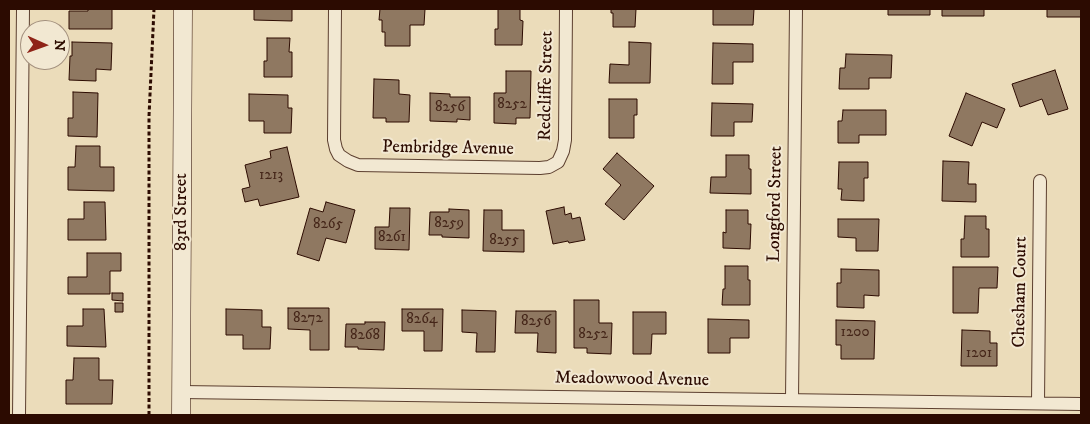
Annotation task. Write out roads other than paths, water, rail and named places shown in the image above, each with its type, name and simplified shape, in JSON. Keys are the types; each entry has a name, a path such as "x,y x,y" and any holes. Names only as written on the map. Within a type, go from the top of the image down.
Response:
{"main road":[{"name":"83rd Street","path":"181,415 183,9"}],"street":[{"path":"19,415 14,208 23,9"},
{"name":"Pembridge Avenue","path":"335,9 334,140 339,154 348,162 358,165 540,168 549,167 558,162"},
{"name":"Redcliffe Street","path":"558,162 565,140 566,9"},
{"name":"Longford Street","path":"792,400 796,9"},
{"name":"Chesham Court","path":"1038,403 1040,181"},
{"name":"Meadowwood Avenue","path":"181,392 1081,404"}]}
